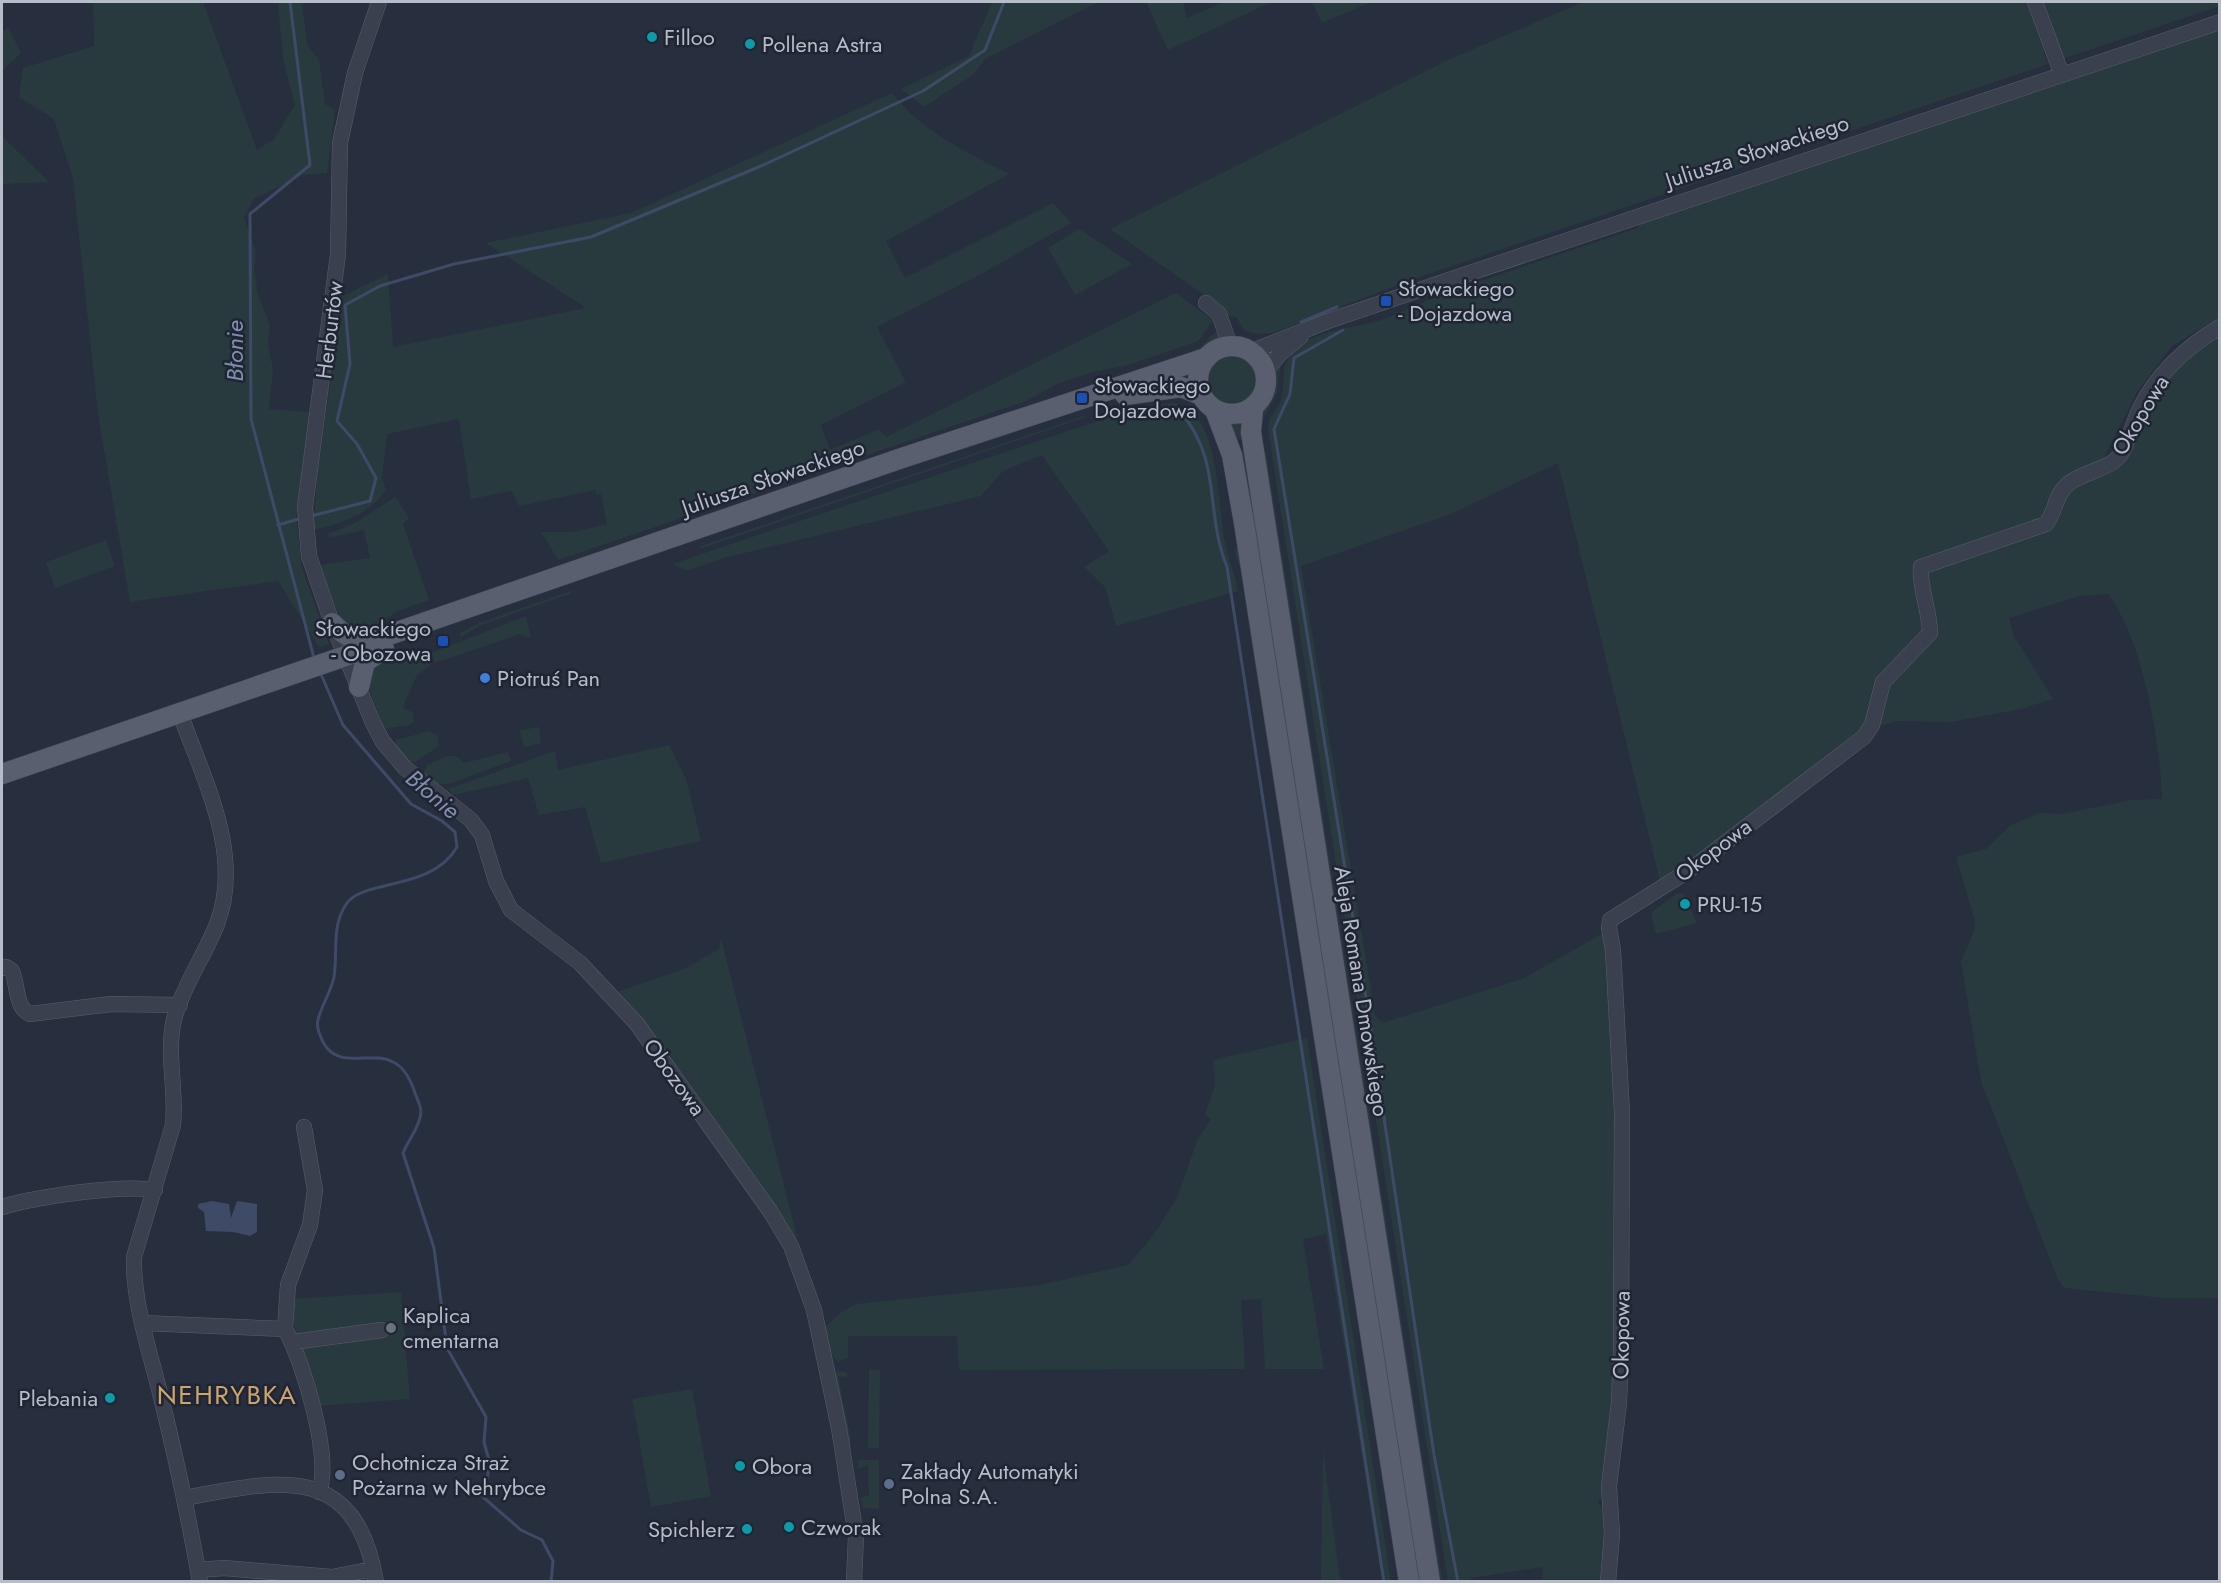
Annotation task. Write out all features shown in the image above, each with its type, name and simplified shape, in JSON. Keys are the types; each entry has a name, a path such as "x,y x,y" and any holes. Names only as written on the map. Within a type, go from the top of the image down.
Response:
{"main road":[{"path":"1230,346 1250,352 1262,364 1265,372 1264,392 1252,408 1234,415 1215,410 1201,395 1198,375 1206,358 1213,352 1230,346"},
{"name":"Juliusza Słowackiego","path":"2,774 345,656 912,455 1206,358"},
{"name":"Juliusza Słowackiego","path":"382,643 1125,395 1180,387 1201,395"},
{"name":"Aleja Romana Dmowskiego","path":"1252,408 1251,432 1430,1581"},
{"name":"Aleja Romana Dmowskiego","path":"1215,410 1232,455 1244,523 1409,1581"},
{"path":"332,623 343,635 352,639 382,643"},
{"path":"359,687 365,662 382,643"}],"street":[{"name":"Herburtów","path":"345,656 309,556 305,507 338,254 338,176 342,125 355,73 379,2"},
{"path":"2035,2 2062,75"},
{"name":"Juliusza Słowackiego","path":"1250,352 1310,329 2220,22"},
{"path":"1206,303 1219,314 1230,346"},
{"name":"Okopowa","path":"1608,1581 1611,1534 1609,1486 1620,1403 1622,1299 1622,1112 1610,920 1691,869 1864,737 1872,725 1883,682 1930,633 1930,613 1920,574 1921,567 2046,524 2065,485 2081,474 2112,462 2120,455 2142,405 2170,365 2196,341 2220,327"},
{"name":"Juliusza Słowackiego","path":"1265,372 1280,354 1310,329"},
{"name":"Obozowa","path":"345,656 373,723 394,757 429,789 471,820 482,835 500,888 511,910 580,963 637,1024 763,1201 790,1246 814,1310 839,1428 856,1536 854,1581"},
{"path":"180,713 219,823 227,874 224,899 217,924 175,1016 172,1042 175,1103 173,1125 134,1257 134,1275 143,1323 185,1498 199,1576 224,1568 332,1578 375,1575 367,1542 359,1524 343,1508 320,1492 300,1485 277,1483 185,1498"},
{"path":"2,969 6,967 12,971 21,1005 30,1014 111,1004 180,1005"},
{"path":"304,1127 315,1190 310,1225 288,1285 289,1336 313,1412 323,1462 320,1492"},
{"path":"2,1207 92,1192 142,1188 155,1190"},
{"path":"143,1323 289,1336 382,1330"}],"shaded area":[{"path":"93,2 203,2 257,150 274,139 295,105 283,59 278,2 302,2 307,45 319,60 325,104 335,110 327,173 303,175 254,199 244,217 256,251 254,269 258,295 270,325 268,343 273,369 269,409 310,412 296,516 302,568 329,644 319,647 278,581 130,602 98,414 73,178 54,119 19,97 23,68 94,46"},
{"path":"992,2 1098,2 985,59 974,74 924,107 901,89 969,56"},
{"path":"1146,2 1183,2 1187,18 1224,2 1272,2 1168,50"},
{"path":"1312,2 1371,2 1322,23"},
{"path":"1583,2 2027,2 2048,64 1408,281 1273,333 1257,334 1245,331 1236,317 1226,315 1207,297 1110,229 1448,60"},
{"path":"2039,2 2219,2 2220,6 2062,59"},
{"path":"8,27 21,53 2,71 2,32"},
{"path":"2219,29 2219,318 2172,346 2137,392 2103,460 2074,474 2046,516 1923,573 2047,528 2068,488 2107,468 2143,411 2182,359 2219,332 2219,1298 2164,1298 2065,1288 2058,1280 1981,1081 1961,961 1974,931 1975,921 1956,857 1986,849 2011,825 2039,813 2062,814 2132,800 2162,799 2158,749 2140,664 2131,637 2108,594 2080,596 2009,618 2014,636 2053,699 2021,709 1951,722 1897,721 1881,726 1867,741 1831,758 1660,881 1558,463 1451,514 1301,566 1375,1015 1382,1023 1522,979 1602,934 1608,941 1617,1100 1618,1359 1606,1502 1599,1499 1598,1503 1607,1516 1604,1581 1543,1581 1542,1567 1471,1578 1471,1581 1448,1581 1268,429 1271,417 1281,400 1288,359 1307,341 1319,335 1384,319 1442,294 1638,228 1639,224"},
{"path":"892,93 916,118 946,140 1009,174 886,241 905,278 1053,203 1071,223 983,273 877,327 906,382 821,425 830,450 879,429 886,437 1176,293 1213,320 1199,340 1128,365 1093,372 1059,383 1026,401 558,560 541,532 573,532 607,524 601,494 596,495 595,490 519,506 511,491 471,499 459,419 387,434 382,478 386,490 380,498 354,517 313,530 318,467 343,296 388,274 393,347 586,308 486,243 631,213"},
{"path":"2,136 49,182 2,184"},
{"path":"1079,229 1132,264 1075,295 1048,248"},
{"path":"1220,330 1217,341 1200,351 1166,362 1200,348"},
{"path":"1228,356 1238,356 1251,363 1258,376 1258,386 1251,399 1238,406 1228,406 1219,402 1212,395 1208,386 1208,376 1212,367 1219,360"},
{"path":"1281,363 1277,393 1264,417 1260,436 1262,411 1271,396 1275,369"},
{"path":"1170,403 1188,409 1200,422 1209,441 1226,547 1238,591 1116,626 1105,587 1084,567 1109,551 1042,455 1003,471 981,496 723,558 687,571 672,564 1077,428 1142,407"},
{"path":"1086,417 703,548 698,547"},
{"path":"1226,421 1243,421 1245,438 1234,440"},
{"path":"1262,448 1266,452 1442,1581 1437,1581"},
{"path":"1247,451 1424,1581 1415,1581 1238,452"},
{"path":"395,497 409,518 403,524 429,600 397,611 370,631 357,632 339,617 320,565 370,558 364,530 329,538 328,534 357,522"},
{"path":"106,540 115,566 55,588 46,562"},
{"path":"1237,547 1244,566 1403,1581 1398,1581 1240,568 1234,550"},
{"path":"573,590 570,594 481,625 461,637 460,633 479,623"},
{"path":"526,616 531,639 520,634 435,663 431,653"},
{"path":"428,654 432,664 417,675 403,707 413,713 414,722 410,725 384,729 370,691 370,670 381,660"},
{"path":"539,727 541,743 524,747 520,730"},
{"path":"429,731 438,736 439,746 415,762 407,762 395,745 396,740"},
{"path":"669,745 687,781 701,841 601,863 585,807 539,815 528,778 454,795 448,789 555,751 558,770"},
{"path":"508,752 511,761 449,784 434,784 422,775 427,765 448,756 456,756 464,763"},
{"path":"1683,893 1697,923 1656,934 1651,913 1676,894"},
{"path":"721,938 797,1237 794,1240 684,1075 659,1041 617,992 684,969 719,949"},
{"path":"1307,1038 1391,1581 1382,1581 1326,1234 1303,1239 1324,1369 1265,1369 1261,1299 1241,1300 1245,1369 959,1370 957,1336 848,1336 848,1358 838,1362 832,1354 827,1342 826,1327 840,1313 856,1304 1040,1285 1128,1265 1152,1237 1177,1198 1197,1141 1211,1119 1205,1115 1215,1085 1213,1060"},
{"path":"401,1292 410,1399 316,1406 297,1338 290,1299"},
{"path":"869,1370 880,1370 879,1448 868,1448"},
{"path":"835,1372 845,1372 849,1377 838,1376 851,1440 850,1452"},
{"path":"692,1389 711,1496 651,1507 632,1399"},
{"path":"1323,1449 1340,1581 1321,1581"},
{"path":"858,1460 879,1460 879,1509 863,1508 860,1498 869,1495 868,1465 858,1469"}],"water":[{"path":"212,1201 229,1204 231,1218 237,1201 257,1204 257,1232 250,1236 233,1232 206,1231 204,1212 198,1208 198,1204"}],"waterway":[{"name":"Błonie","path":"290,2 310,165 250,214 251,419 314,658"},
{"path":"311,516 370,501 376,478 357,444 337,421 350,364 345,305 380,286 454,264 591,237 761,166 923,91 985,50 1004,2"},
{"path":"1301,322 1337,307"},
{"path":"1343,330 1294,358 1290,394 1274,429 1370,1023 1434,1455 1458,1582"},
{"path":"1180,411 1193,430 1208,468 1216,526 1227,567 1384,1582"},
{"path":"278,525 302,518"},
{"name":"Błonie","path":"320,672 343,725 411,804 442,821 455,832 457,847 446,861 432,871 416,878 368,890 347,903 337,929 334,977 319,1015 318,1025 323,1042 329,1051 346,1058 375,1058 393,1062 403,1070 412,1086 421,1112 416,1128 403,1153 434,1248 447,1348 486,1417 484,1442 490,1464 483,1497 521,1530 542,1540 553,1561 551,1582"}],"place":[{"name":"Filloo","path":"652,37"},
{"name":"Pollena Astra","path":"750,44"},
{"name":"Słowackiego - Dojazdowa","path":"1386,301"},
{"name":"Słowackiego Dojazdowa","path":"1082,398"},
{"name":"Słowackiego - Obozowa","path":"443,641"},
{"name":"Piotruś Pan","path":"485,678"},
{"name":"PRU-15","path":"1685,904"},
{"name":"Kaplica cmentarna","path":"391,1328"},
{"name":"Plebania","path":"110,1398"},
{"name":"Obora","path":"740,1466"},
{"name":"Ochotnicza Straż Pożarna w Nehrybce","path":"340,1475"},
{"name":"Zakłady Automatyki Polna S.A.","path":"889,1484"},
{"name":"Czworak","path":"789,1527"},
{"name":"Spichlerz","path":"747,1529"}],"district":[{"name":"NEHRYBKA","path":"227,1395"}]}
